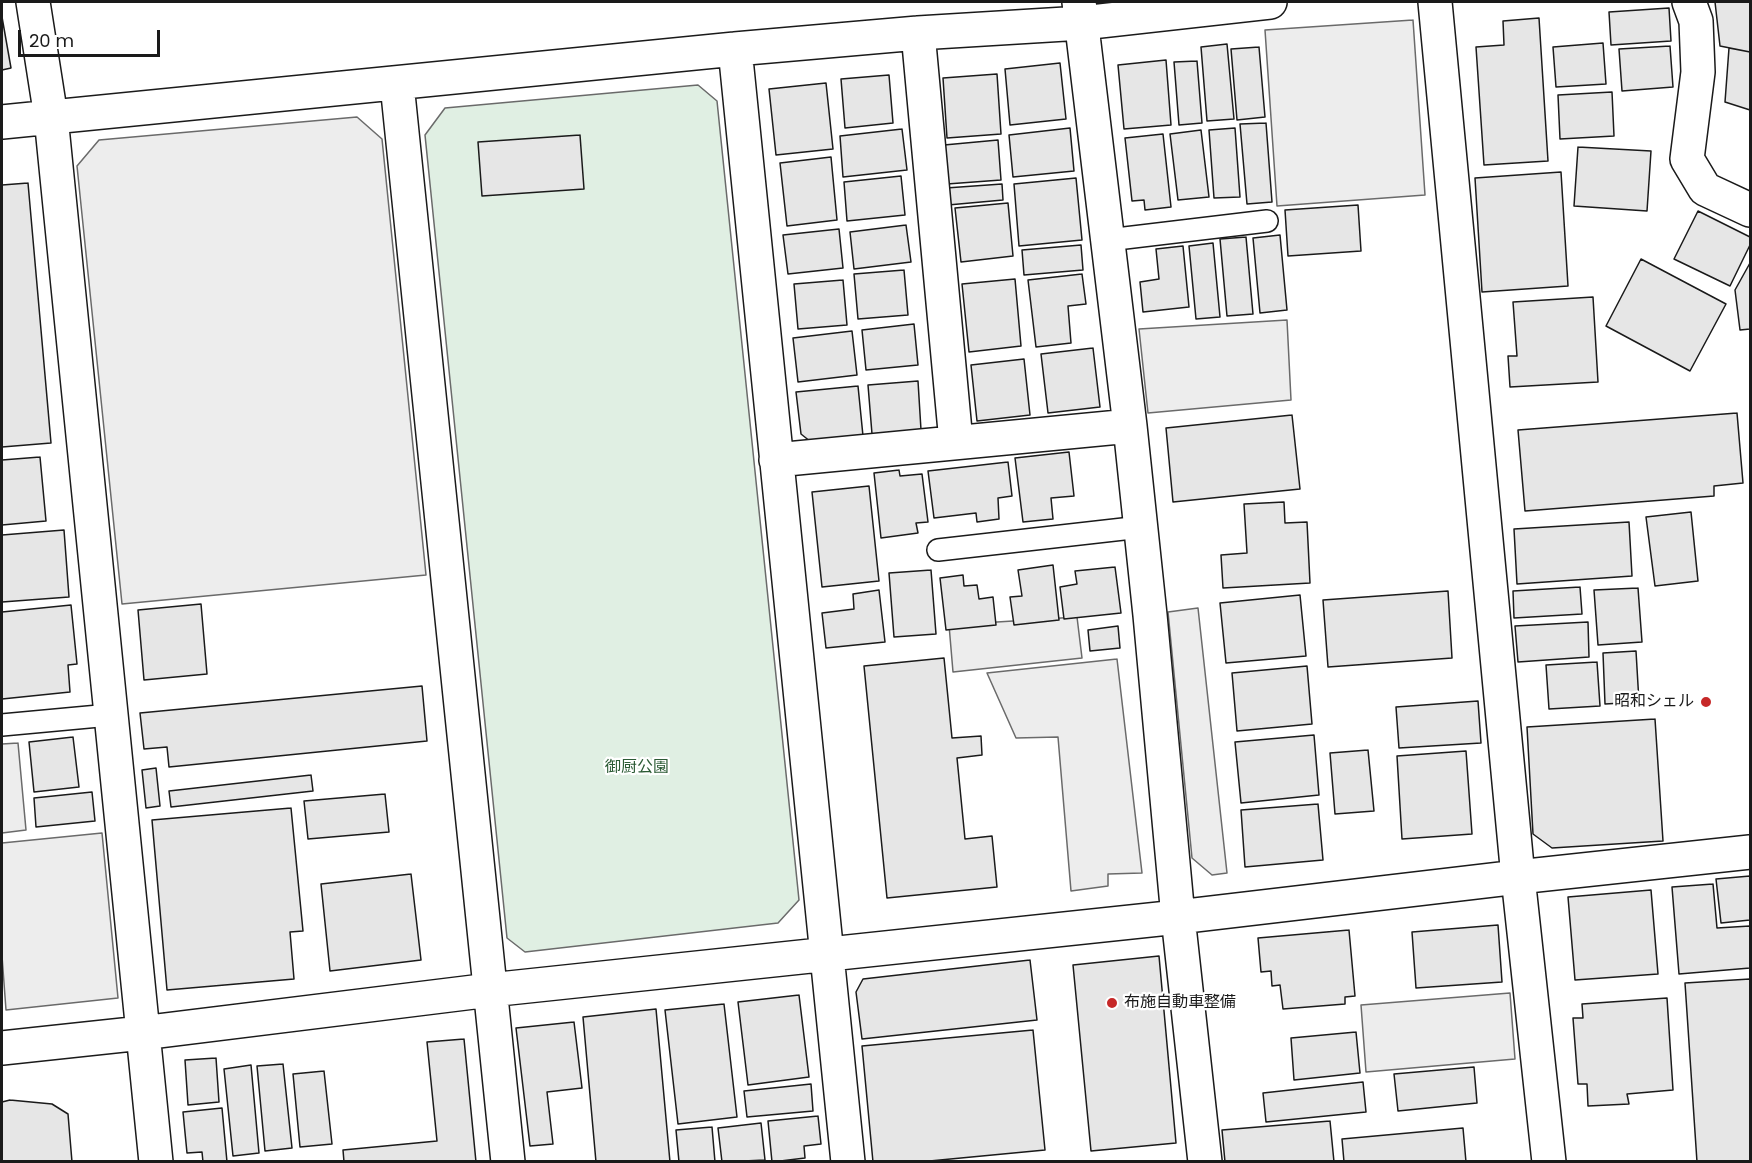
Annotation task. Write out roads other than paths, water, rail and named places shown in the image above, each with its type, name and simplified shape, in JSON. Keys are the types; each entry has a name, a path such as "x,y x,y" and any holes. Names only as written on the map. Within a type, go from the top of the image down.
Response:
{"street":[{"path":"33,2 51,117 156,1161"},
{"path":"2,122 918,33 1080,12 1270,2"},
{"path":"1435,2 1518,876 1549,1161"},
{"path":"1689,2 1696,21 1698,72 1687,159 1704,189 1750,210"},
{"path":"1080,12 1141,527 1178,917 1205,1161"},
{"path":"918,33 956,442"},
{"path":"735,49 848,1161"},
{"path":"397,84 508,1161"},
{"path":"776,460 1130,426"},
{"path":"2,1048 490,990 1178,917 1518,876 1750,852"}],"lane":[{"path":"1108,240 1267,221"},
{"path":"938,550 1141,527"},
{"path":"2,725 110,715"}],"place":[{"name":"昭和シェル","path":"1706,702"},
{"name":"布施自動車整備","path":"1112,1003"}],"park label":[{"name":"御厨公園","path":"637,768"}]}
